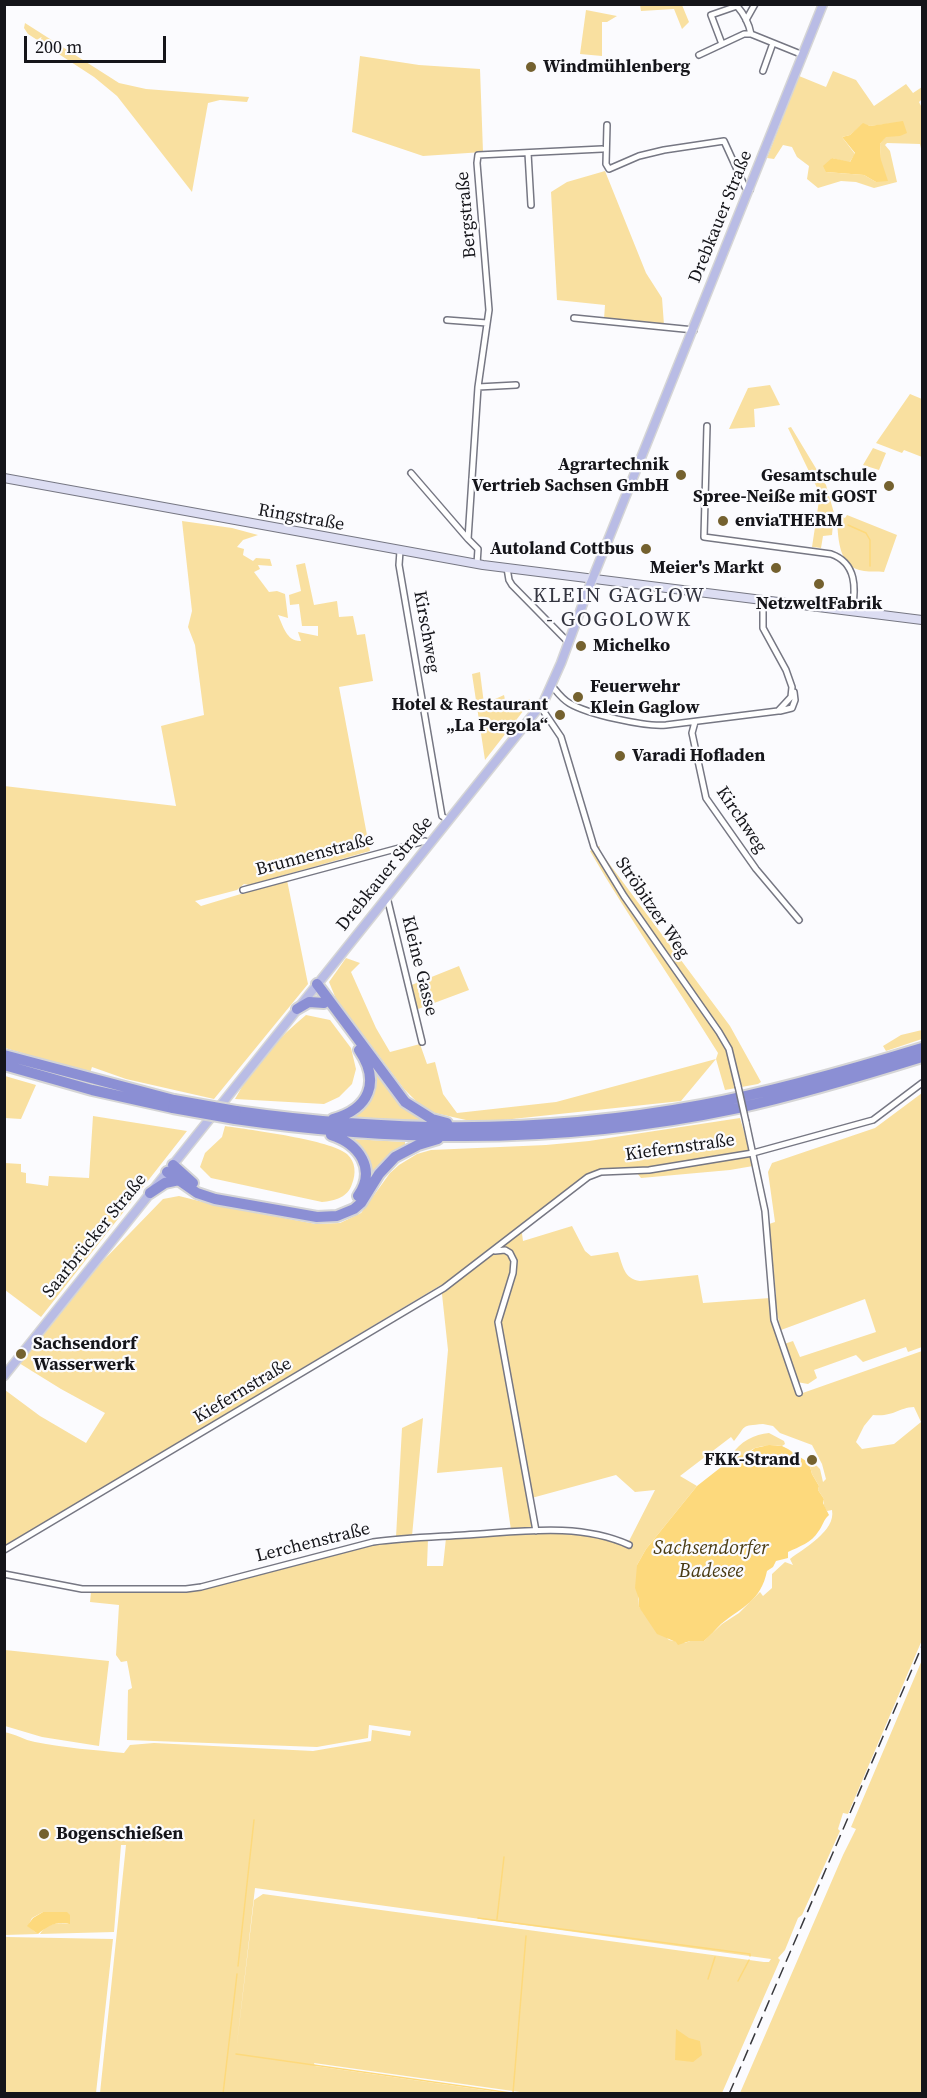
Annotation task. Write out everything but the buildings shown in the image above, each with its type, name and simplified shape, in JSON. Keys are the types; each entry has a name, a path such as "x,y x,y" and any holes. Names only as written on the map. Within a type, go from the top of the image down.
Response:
{"highway":[{"path":"315,986 324,1003 361,1052 370,1075 368,1093 363,1103 348,1115 324,1122"},
{"path":"315,986 405,1102 432,1119 464,1128"},
{"path":"297,1009 316,1000 324,1003"},
{"path":"235,1115 324,1122 464,1128 586,1121 704,1105 818,1079 922,1048"},
{"path":"4,1055 173,1104"},
{"path":"4,1065 92,1090 314,1129 381,1134 505,1136 613,1127 704,1114 820,1089 922,1057"},
{"path":"170,1168 207,1192 318,1212 336,1211 350,1204 361,1192 365,1184 365,1166 357,1149 348,1142 314,1129"},
{"path":"170,1168 179,1180 197,1193 214,1199 317,1217 337,1216 354,1209 361,1203 379,1174 395,1157 418,1145 447,1136"},
{"path":"150,1193 165,1183 179,1180"}],"main road":[{"name":"Drebkauer Straße","path":"210,1116 449,821 540,706 552,686 823,4"},
{"name":"Ringstraße","path":"4,478 477,564 922,620"},
{"name":"Saarbrücker Straße","path":"4,1376 210,1116"}],"street":[{"path":"746,20 754,4"},
{"path":"723,44 711,15 737,6 751,34"},
{"path":"699,55 744,34 751,34 803,55"},
{"path":"763,71 773,43"},
{"path":"607,125 606,164 611,169 639,156 724,141 745,187 750,190"},
{"name":"Bergstraße","path":"477,564 478,549 468,540 478,387 489,310 478,155 602,149"},
{"path":"528,153 531,205"},
{"path":"574,318 692,334"},
{"path":"447,320 487,323"},
{"path":"478,387 516,385"},
{"path":"707,426 704,537 838,557 853,576 855,586 852,611"},
{"path":"411,473 468,540"},
{"name":"Kirschweg","path":"400,551 399,565 442,816 449,821"},
{"path":"507,568 512,585 569,643"},
{"path":"552,686 567,702 582,709 649,726 788,710 794,706 795,694 786,670 763,628 763,601"},
{"name":"Ströbitzer Weg","path":"540,706 561,737 594,847 624,896 729,1049 746,1122"},
{"name":"Kirchweg","path":"695,722 692,733 706,798 756,869 799,920"},
{"path":"674,724 692,733"},
{"name":"Brunnenstraße","path":"243,890 425,841 430,844"},
{"name":"Kleine Gasse","path":"387,897 422,1042"},
{"name":"Kiefernstraße","path":"4,1550 444,1288 588,1177 601,1172 649,1170 753,1153 873,1120 922,1083"},
{"name":"Kiefernstraße","path":"746,1122 765,1211 774,1320 799,1393"},
{"path":"493,1251 505,1250 510,1253 514,1261 513,1273 498,1322 536,1531"},
{"name":"Lerchenstraße","path":"4,1574 82,1589 186,1589 373,1542 398,1539 536,1531 585,1532 612,1537 629,1545"}],"shaded area":[{"path":"640,5 682,5 689,22 682,29 674,9 641,11"},
{"path":"586,10 617,16 607,22 602,22 602,56 580,54"},
{"path":"25,23 119,83 146,89 249,97 247,102 220,100 208,103 192,192 117,96 94,77 28,34 24,28"},
{"path":"360,56 419,65 480,69 483,152 423,156 352,132"},
{"path":"833,71 856,80 874,106 906,84 913,93 922,87 922,99 919,102 922,108 922,153 920,144 887,143 885,145 890,151 897,182 874,188 856,182 841,181 818,188 807,179 809,166 797,157 792,147 783,145 774,159 767,158 799,76 826,87","holes":["903,122 900,136 886,136 880,144 881,160 876,182 864,175 826,172 832,158 849,163 855,154 842,137 850,135 863,124 870,126"]},
{"path":"605,171 646,273 662,298 664,325 604,319 605,305 557,300 551,192 567,182"},
{"path":"770,385 780,405 754,409 755,427 729,429 748,388"},
{"path":"910,394 922,399 922,457 904,450 902,453 876,443"},
{"path":"791,427 826,485 834,513 832,535 823,536 821,548 812,547 820,494 788,428"},
{"path":"873,448 886,453 879,470 863,465"},
{"path":"837,515 845,518 847,515 897,535 884,572 855,569 849,564 839,541"},
{"path":"182,521 232,528 258,535 243,540 237,547 244,549 243,555 253,561 256,558 270,559 272,566 258,565 260,569 254,572 269,592 277,591 285,594 288,618 278,615 286,632 296,641 301,641 298,632 318,636 318,626 302,626 299,604 290,605 289,595 301,591 296,565 305,563 314,605 337,601 339,617 353,616 357,635 365,634 373,681 339,687 370,851 249,885 244,884 237,890 195,901 201,906 287,880 308,984 214,1099 126,1079 92,1067 90,1073 5,1048 4,786 176,806 161,726 204,715 195,645 188,627 192,611"},
{"path":"480,672 484,704 504,695 507,709 529,699 531,701 485,760 472,674"},
{"path":"600,846 599,850 730,1026 761,1082 725,1090 716,1059 718,1053 590,851"},
{"path":"346,958 360,963 351,972 376,1028 390,1052 420,1044 427,1064 435,1062 443,1094 457,1113 556,1102 716,1059 681,1101 503,1120 466,1120 435,1113 421,1106 404,1089 336,999 329,982"},
{"path":"459,966 469,990 418,1009 409,986"},
{"path":"306,1015 330,1020 351,1048 356,1069 352,1084 339,1097 324,1104 235,1099 266,1054"},
{"path":"922,1030 922,1039 886,1051 883,1046 901,1035"},
{"path":"375,1069 406,1108 425,1121 350,1117 366,1103 373,1084"},
{"path":"5,1076 36,1085 21,1119 5,1118"},
{"path":"922,1093 922,1347 908,1352 906,1347 863,1362 856,1355 814,1370 817,1378 808,1384 797,1382 784,1344 793,1341 800,1357 876,1332 865,1299 781,1330 773,1297 776,1296 769,1224 775,1222 768,1172 772,1163 875,1128"},
{"path":"93,1116 187,1131 41,1317 5,1290 5,1163 21,1164 21,1172 26,1173 26,1183 48,1186 49,1176 89,1178"},
{"path":"740,1118 750,1152 648,1169 600,1170 521,1226 523,1241 572,1226 585,1251 591,1256 618,1252 627,1275 635,1280 698,1275 703,1303 770,1298 773,1322 797,1395 922,1351 922,1640 848,1814 843,1813 838,1829 840,1831 785,1950 778,1958 780,1960 722,2093 527,2093 314,2063 315,2066 505,2093 100,2093 126,1845 121,1845 114,1932 40,1934 53,1924 70,1924 43,1912 32,1918 28,1926 38,1934 5,1935 4,1732 46,1744 124,1753 130,1745 154,1743 313,1751 371,1741 372,1730 410,1736 411,1731 369,1725 368,1738 317,1747 127,1740 128,1690 132,1688 127,1661 121,1662 116,1655 119,1605 90,1602 91,1592 177,1592 372,1544 428,1539 427,1566 443,1566 446,1538 564,1532 629,1541 655,1490 635,1492 616,1475 528,1499 534,1529 511,1530 502,1467 437,1473 448,1350 441,1285 5,1546 5,1390 40,1416 86,1443 105,1413 19,1363 97,1267 163,1199 179,1196 316,1224 340,1223 361,1213 390,1173 417,1154 431,1150 589,1141","holes":["914,1407 921,1422 894,1444 862,1449 856,1442 873,1415 886,1415","763,1424 773,1426 780,1433 812,1445 822,1464 826,1479 823,1482 820,1469 815,1464 809,1463 812,1474 824,1499 825,1508 827,1511 832,1510 832,1518 818,1538 790,1559 793,1565 785,1562 772,1574 772,1588 763,1596 760,1592 739,1613 722,1624 704,1641 685,1643 669,1640 639,1607 637,1565 646,1549 697,1486 680,1476 731,1437 734,1441 747,1426","255,1888 771,1959 769,1962 764,1962 263,1894 254,1900 236,2052"]},
{"path":"225,1126 290,1136 338,1149 347,1154 354,1164 354,1176 350,1188 340,1198 322,1202 211,1178 200,1167 205,1153 222,1137"},
{"path":"352,1139 405,1142 405,1147 370,1180 365,1154"},
{"path":"750,1154 753,1166 730,1170 641,1178 637,1173"},
{"path":"423,1418 412,1536 396,1537 402,1428"},
{"path":"769,1433 784,1441 785,1444 758,1447 742,1456 732,1455 748,1440"},
{"path":"5,1650 109,1661 99,1746 42,1737 5,1726"},
{"path":"922,1660 922,2093 740,2093 856,1829 851,1827"},
{"path":"4,1936 113,1939 96,2093 5,2093"}],"water":[{"path":"903,121 907,133 886,137 880,144 881,160 888,181 876,182 864,175 826,172 823,166 832,158 850,162 855,153 842,137 850,135 863,123 870,126"},
{"name":"Sachsendorfer Badesee","path":"769,1445 782,1446 809,1463 829,1515 812,1539 788,1552 788,1558 776,1561 767,1571 760,1590 750,1602 721,1624 704,1641 690,1641 678,1645 657,1634 639,1607 635,1588 637,1565 646,1549 697,1486 734,1457"},
{"path":"43,1912 67,1912 70,1915 70,1924 52,1925 38,1934 27,1926 33,1918"},
{"path":"676,2029 689,2038 700,2041 702,2055 693,2062 675,2060"}],"waterway":[{"path":"848,525 866,533 870,540 870,566"},
{"path":"238,1966 254,1820"},
{"path":"497,1919 504,1857"},
{"path":"478,1918 750,1954 750,1956"},
{"path":"513,2093 526,1936"},
{"path":"708,1979 715,1957"},
{"path":"738,1981 749,1960"},
{"path":"223,2094 237,1974"},
{"path":"236,2054 518,2094"}],"railway":[{"path":"729,2094 922,1646"}],"place":[{"name":"Windmühlenberg","path":"531,67"},
{"name":"Agrartechnik Vertrieb Sachsen GmbH","path":"681,475"},
{"name":"Gesamtschule Spree-Neiße mit GOST","path":"889,486"},
{"name":"enviaTHERM","path":"723,521"},
{"name":"Autoland Cottbus","path":"646,549"},
{"name":"Meier's Markt","path":"776,568"},
{"name":"NetzweltFabrik","path":"819,584"},
{"name":"Michelko","path":"581,646"},
{"name":"Feuerwehr Klein Gaglow","path":"578,697"},
{"name":"Hotel & Restaurant „La Pergola“","path":"560,715"},
{"name":"Varadi Hofladen","path":"620,756"},
{"name":"Sachsendorf Wasserwerk","path":"21,1354"},
{"name":"FKK-Strand","path":"812,1460"},
{"name":"Bogenschießen","path":"44,1834"}],"district":[{"name":"KLEIN GAGLOW - GOGOLOWK","path":"619,609"}]}
